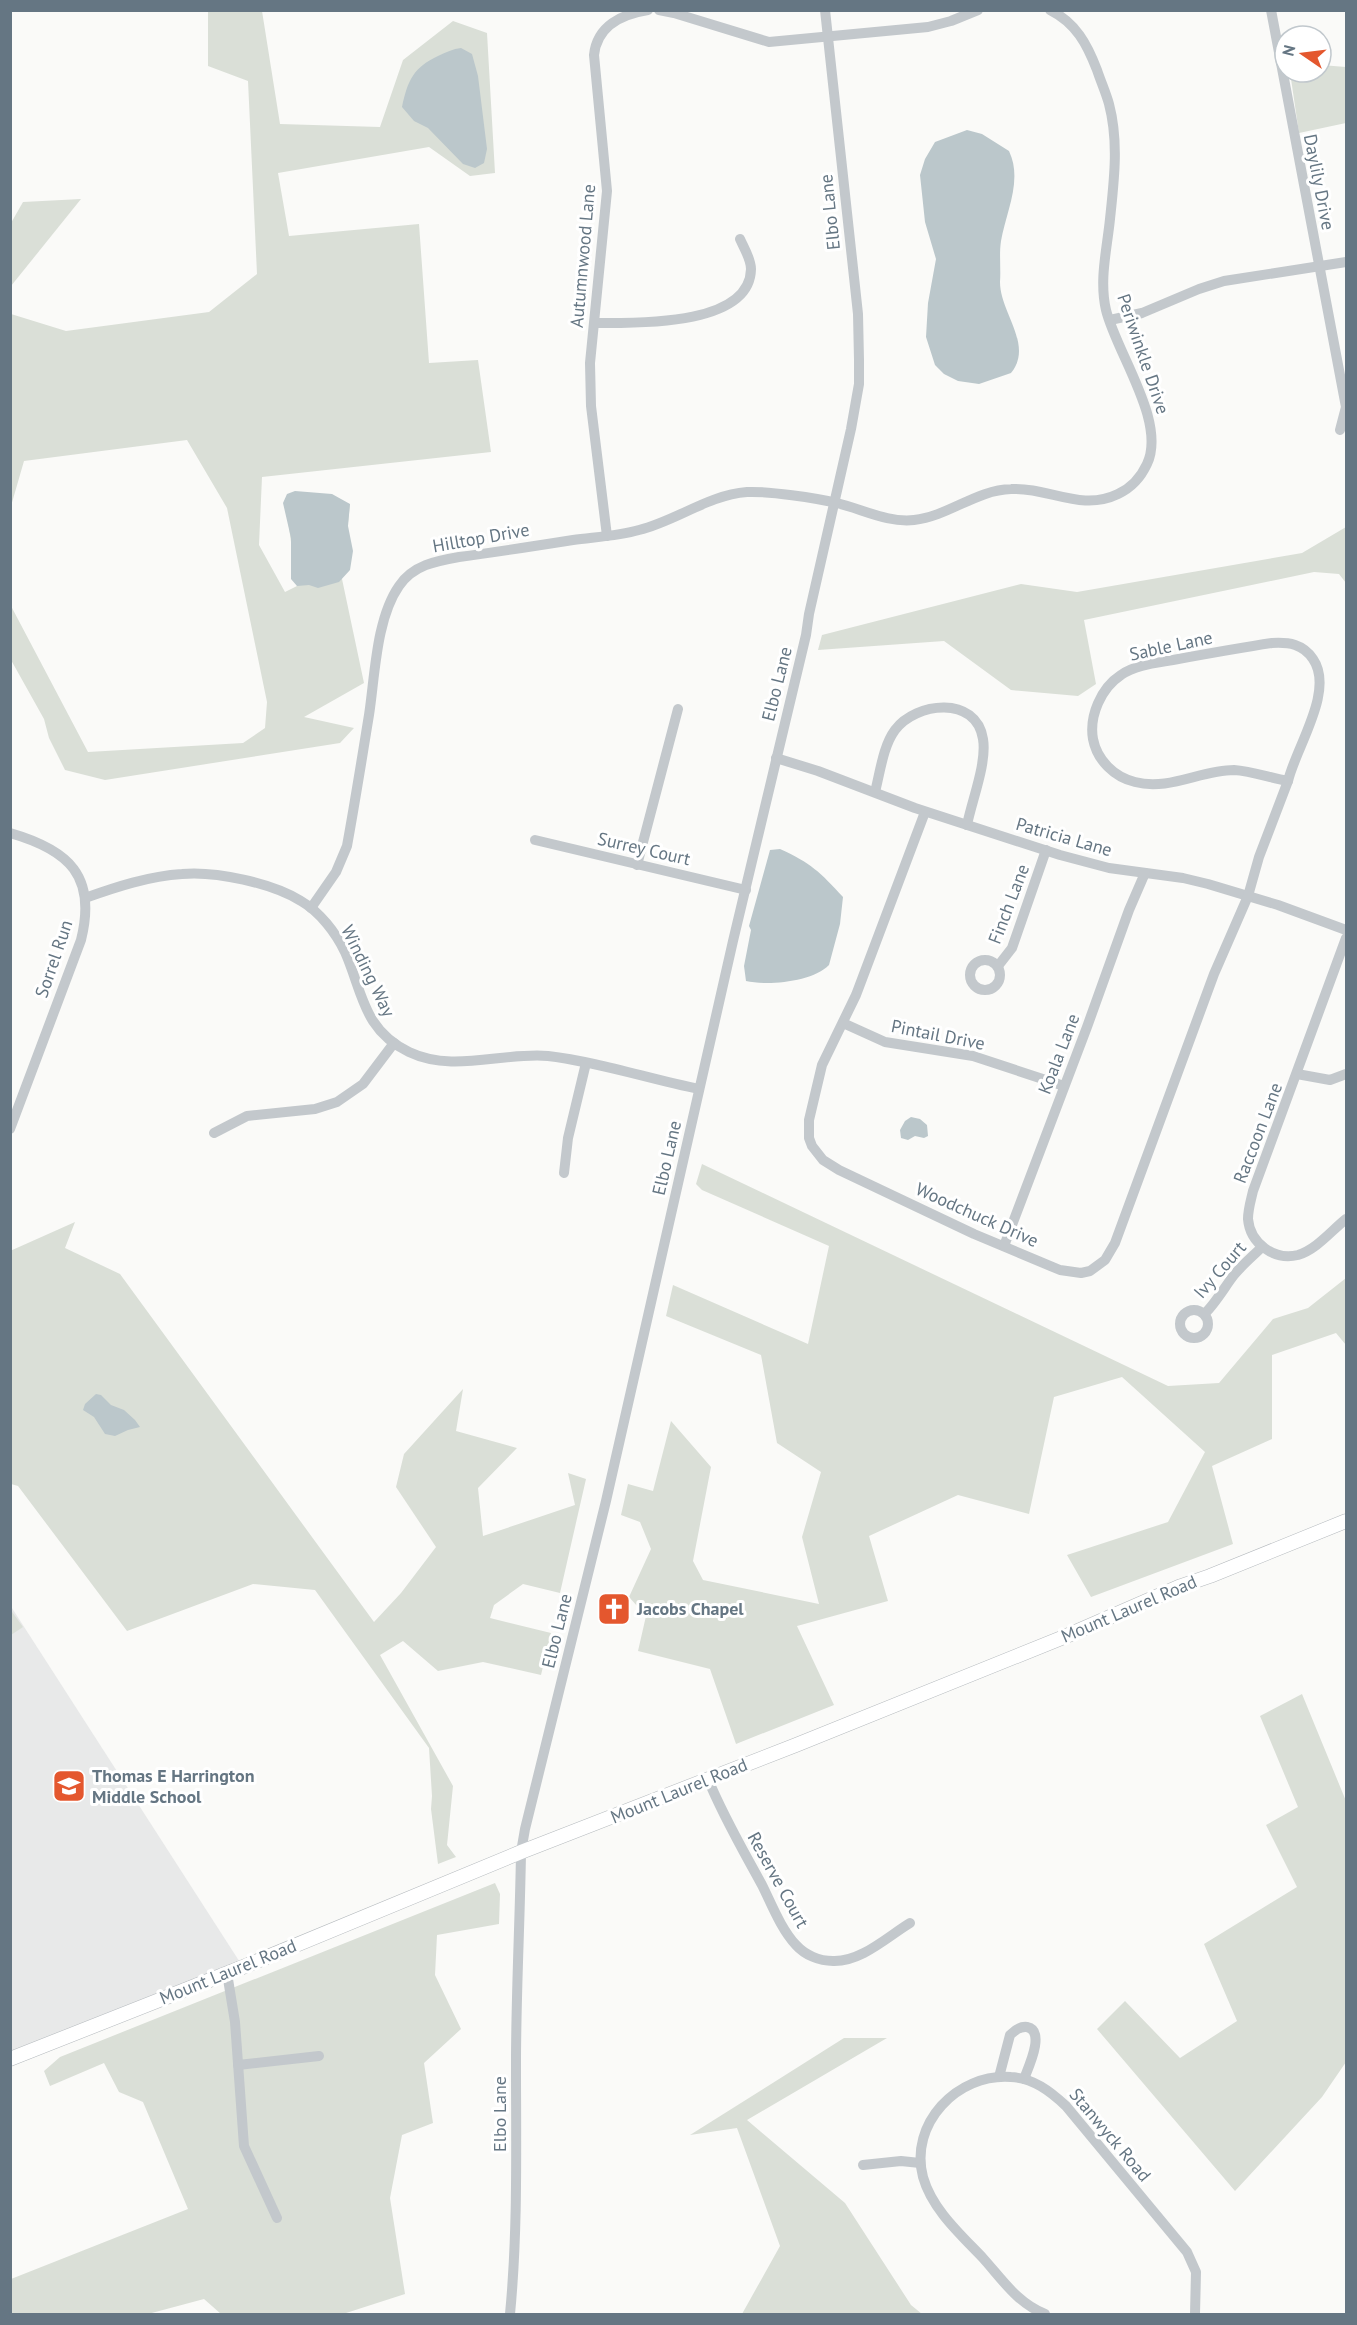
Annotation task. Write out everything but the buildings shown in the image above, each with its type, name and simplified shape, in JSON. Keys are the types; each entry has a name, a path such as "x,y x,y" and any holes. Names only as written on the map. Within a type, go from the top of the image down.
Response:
{"main road":[{"name":"Mount Laurel Road","path":"10,2059 521,1852 1064,1637 1181,1586 1347,1521"}],"street":[{"name":"Autumnwood Lane","path":"607,536 591,392 590,363 607,190 594,55 599,37 611,23 629,14 648,10"},
{"path":"659,10 770,42 928,27 978,10"},
{"name":"Elbo Lane","path":"510,2314 515,2269 517,2011 521,1852 525,1829 617,1456 699,1089 806,635 859,384 859,337 825,10"},
{"name":"Periwinkle Drive","path":"835,502 886,518 909,520 935,516 999,490 1031,490 1083,502 1105,499 1126,490 1135,483 1147,464 1152,442 1151,429 1142,399 1110,320 1103,285 1114,190 1115,150 1111,113 1104,89 1082,36 1065,19 1050,10"},
{"name":"Daylily Drive","path":"1270,10 1346,407 1340,430"},
{"path":"595,323 633,323 685,318 706,314 726,306 741,293 750,276 750,262 740,239"},
{"path":"1110,320 1142,313 1198,289 1224,281 1347,262"},
{"name":"Hilltop Drive","path":"311,908 336,872 347,846 387,610 399,585 414,571 432,562 640,530 710,501 745,492 835,502"},
{"name":"Sable Lane","path":"1248,896 1259,857 1288,781 1315,710 1320,687 1317,665 1303,648 1283,642 1169,661 1128,671 1118,676 1100,699 1096,708 1093,736 1099,754 1110,769 1127,780 1157,784 1235,770 1288,781"},
{"path":"875,792 890,738 900,724 932,709 952,707 962,710 978,722 984,751 967,825"},
{"path":"637,865 678,710"},
{"name":"Patricia Lane","path":"776,758 925,812 1097,866 1196,881 1347,930"},
{"name":"Woodchuck Drive","path":"925,812 870,961 822,1065 810,1111 809,1138 816,1154 839,1170 1051,1267 1071,1273 1090,1271 1105,1260 1118,1233 1214,974 1248,896"},
{"name":"Sorrel Run","path":"10,833 45,845 66,860 80,880 86,898 86,916 81,940 10,1128"},
{"name":"Surrey Court","path":"535,840 746,890"},
{"name":"Finch Lane","path":"998,966 1012,948 1046,850"},
{"name":"Winding Way","path":"86,898 151,879 183,874 204,873 235,878 301,900 311,908 339,943 370,1020 394,1043 420,1057 447,1062 534,1055 586,1063 699,1089"},
{"name":"Koala Lane","path":"1004,1246 1129,910 1145,873"},
{"name":"Raccoon Lane","path":"1262,1247 1255,1238 1248,1220 1250,1201 1347,938"},
{"name":"Pintail Drive","path":"843,1023 885,1042 973,1056 1064,1086"},
{"path":"214,1133 247,1116 315,1109 337,1102 363,1084 394,1043"},
{"path":"564,1173 568,1138 586,1063"},
{"path":"1298,1074 1330,1080 1347,1074"},
{"path":"1262,1247 1278,1255 1297,1255 1314,1247 1347,1219"},
{"name":"Ivy Court","path":"1204,1314 1235,1273 1262,1247"},
{"name":"Reserve Court","path":"708,1779 721,1812 750,1866 790,1937 802,1950 825,1960 848,1960 910,1923"},
{"path":"227,1973 235,2022 244,2146 277,2218"},
{"path":"999,2077 1010,2035 1026,2027 1035,2035 1035,2041 1034,2054 1024,2079"},
{"path":"238,2065 319,2056"},
{"name":"Stanwyck Road","path":"1045,2314 1017,2297 934,2203 924,2180 920,2163 924,2133 936,2111 944,2103 974,2083 999,2077 1024,2079 1046,2089 1066,2106 1181,2242 1196,2272 1195,2314"},
{"path":"863,2165 901,2161 920,2163"}],"shaded area":[{"path":"208,11 262,11 280,124 380,127 403,60 453,21 487,33 495,173 470,176 429,147 278,173 289,236 419,224 429,363 478,360 491,452 262,477 259,545 285,592 297,586 285,498 350,504 342,579 364,683 304,717 354,728 340,743 105,780 65,770 49,738 44,719 11,660 11,606 88,752 243,743 265,728 267,702 227,508 187,440 24,461 11,506 11,314 66,331 209,312 257,274 248,81 208,66"},
{"path":"461,48 472,54 478,76 487,149 484,163 475,168 463,164 428,128 414,121 402,107 409,82 417,70 438,56"},
{"path":"1333,66 1346,67 1346,123 1299,133 1292,84 1333,84"},
{"path":"967,130 982,134 1009,151 1014,173 1012,196 1001,241 1000,282 1001,294 1018,340 1019,351 1017,362 1011,373 979,384 958,381 944,374 935,365 926,337 928,303 936,259 925,222 920,175 925,159 935,142"},
{"path":"81,199 11,286 11,223 23,202"},
{"path":"295,491 332,494 350,504 348,526 353,551 350,570 339,582 318,588 309,585 297,586 291,579 291,538 283,503 287,494"},
{"path":"1346,527 1346,583 1339,574 1314,572 1084,620 1096,684 1078,696 1011,690 944,641 818,650 822,635 1021,584 1077,592 1302,553"},
{"path":"780,849 814,869 843,897 840,924 829,965 822,971 801,979 777,983 746,981 744,966 751,930 749,926 770,850"},
{"path":"911,1117 920,1119 927,1125 928,1136 924,1138 915,1136 908,1140 901,1138 900,1130 905,1121"},
{"path":"702,1164 1168,1386 1219,1383 1273,1319 1308,1308 1346,1278 1346,1345 1336,1333 1272,1355 1272,1439 1212,1466 1233,1544 1091,1597 1067,1555 1168,1522 1205,1452 1122,1377 1054,1397 1029,1514 958,1495 869,1536 888,1601 797,1626 834,1705 736,1744 710,1669 638,1651 646,1616 629,1597 651,1549 640,1522 621,1515 628,1484 653,1491 671,1421 711,1467 693,1561 703,1580 819,1604 802,1537 821,1472 777,1443 761,1355 666,1316 673,1285 808,1344 829,1246 702,1190 696,1184"},
{"path":"75,1222 65,1248 120,1274 374,1622 401,1593 436,1547 396,1487 404,1454 463,1389 456,1431 517,1448 478,1488 483,1536 575,1505 568,1473 586,1479 560,1593 523,1584 494,1605 490,1618 551,1633 541,1675 483,1662 438,1671 403,1641 380,1655 453,1786 447,1845 456,1857 438,1864 431,1809 429,1748 315,1590 253,1584 127,1631 18,1486 11,1484 10,1251"},
{"path":"96,1394 101,1395 111,1405 124,1410 140,1427 115,1436 105,1434 94,1417 83,1410 85,1404"},
{"name":"Thomas E Harrington Middle School","path":"10,1605 243,1967 10,2059"},
{"path":"10,1609 23,1627 11,1635 10,1635"},
{"path":"1302,1694 1346,1801 1346,2062 1322,2097 1235,2191 1097,2029 1125,2001 1180,2058 1237,2021 1204,1944 1297,1887 1266,1825 1298,1807 1260,1716"},
{"path":"495,1883 500,1894 499,1924 437,1935 435,1975 461,2029 424,2063 433,2123 402,2135 390,2198 405,2294 343,2314 221,2314 204,2299 148,2314 11,2314 11,2279 188,2209 143,2102 119,2092 104,2063 50,2086 44,2071 60,2057"},
{"path":"844,2038 887,2038 747,2120 845,2203 911,2305 922,2314 742,2314 780,2246 737,2128 690,2135"}],"place":[{"name":"Jacobs Chapel","path":"614,1609"},
{"name":"Thomas E Harrington Middle School","path":"69,1786"}]}
